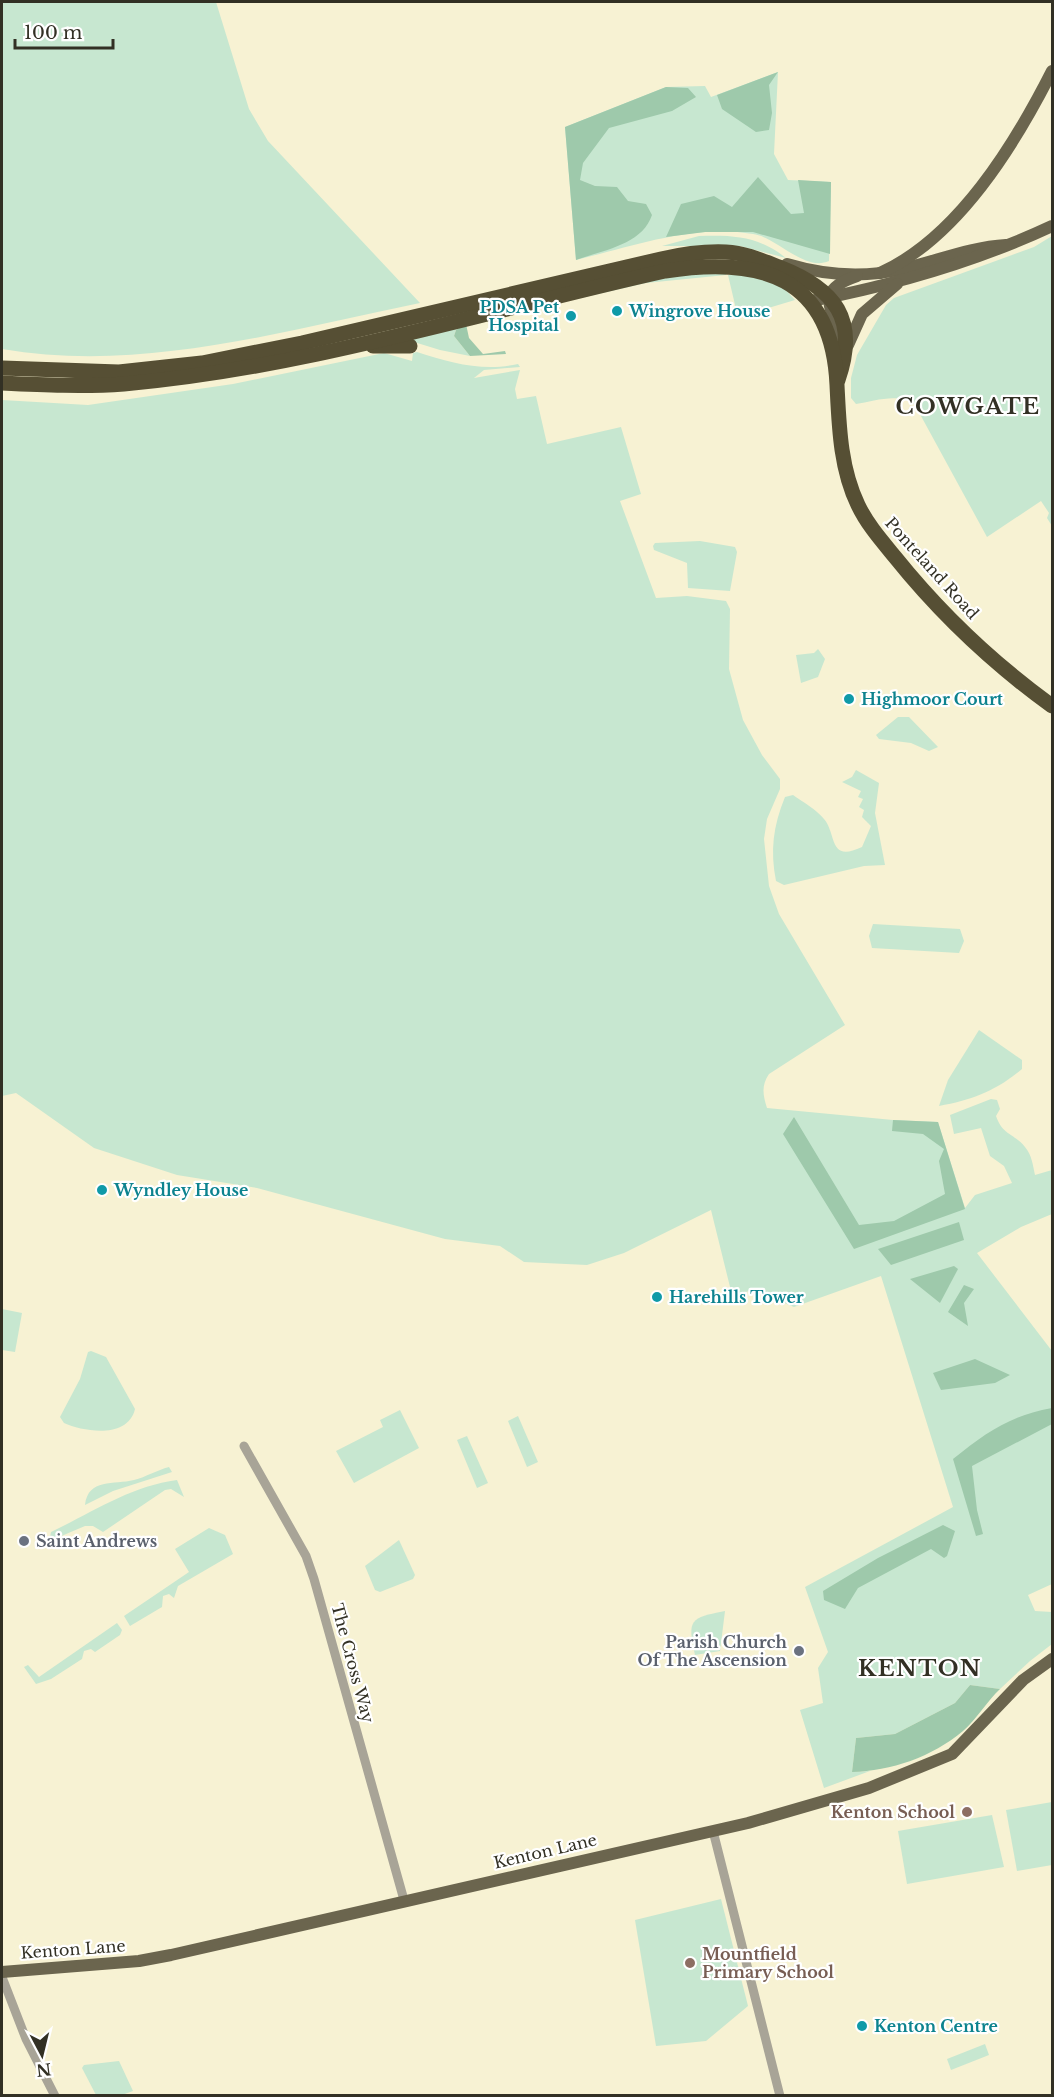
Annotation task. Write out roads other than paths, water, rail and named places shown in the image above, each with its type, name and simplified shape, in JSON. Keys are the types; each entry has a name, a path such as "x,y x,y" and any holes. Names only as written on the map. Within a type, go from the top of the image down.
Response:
{"highway":[{"path":"2,368 119,372 202,363 325,338 661,259 700,252 749,255 807,279 829,298 845,325 848,345"},
{"path":"2,383 121,384 254,367 642,276 703,266 735,268 768,274 791,285 811,301"},
{"name":"Ponteland Road","path":"811,301 826,327 836,376 837,411 844,459 853,494 869,525 910,576 954,622 1004,668 1053,706"},
{"name":"Ponteland Road","path":"836,376 848,345"},
{"path":"349,346 410,346"}],"main road":[{"path":"880,273 902,262 927,243 968,202 1028,119 1053,70"},
{"path":"749,255 817,272 880,273 935,264 994,250 1053,226"},
{"path":"935,264 940,230"},
{"path":"927,243 935,264"},
{"path":"811,301 903,280 935,264 1006,245"},
{"path":"836,376 841,347 837,327 829,311 829,298 834,288 864,274"},
{"path":"848,345 862,314 903,280"},
{"name":"Kenton Lane","path":"2,1972 139,1961 713,1831 869,1788 952,1754 1023,1680 1053,1659"}],"street":[{"name":"The Cross Way","path":"244,1446 306,1556 314,1578 404,1900"},
{"path":"713,1831 780,2096"},
{"path":"2,1977 26,2039 55,2096"}],"place":[{"name":"Wingrove House","path":"617,311"},
{"name":"PDSA Pet Hospital","path":"571,316"},
{"name":"Highmoor Court","path":"849,699"},
{"name":"Wyndley House","path":"102,1190"},
{"name":"Harehills Tower","path":"657,1297"},
{"name":"Saint Andrews","path":"24,1541"},
{"name":"Parish Church Of The Ascension","path":"799,1651"},
{"name":"Kenton School","path":"967,1812"},
{"name":"Mountfield Primary School","path":"690,1963"},
{"name":"Kenton Centre","path":"862,2026"}],"district":[{"name":"COWGATE","path":"968,406"},
{"name":"KENTON","path":"920,1668"}]}
